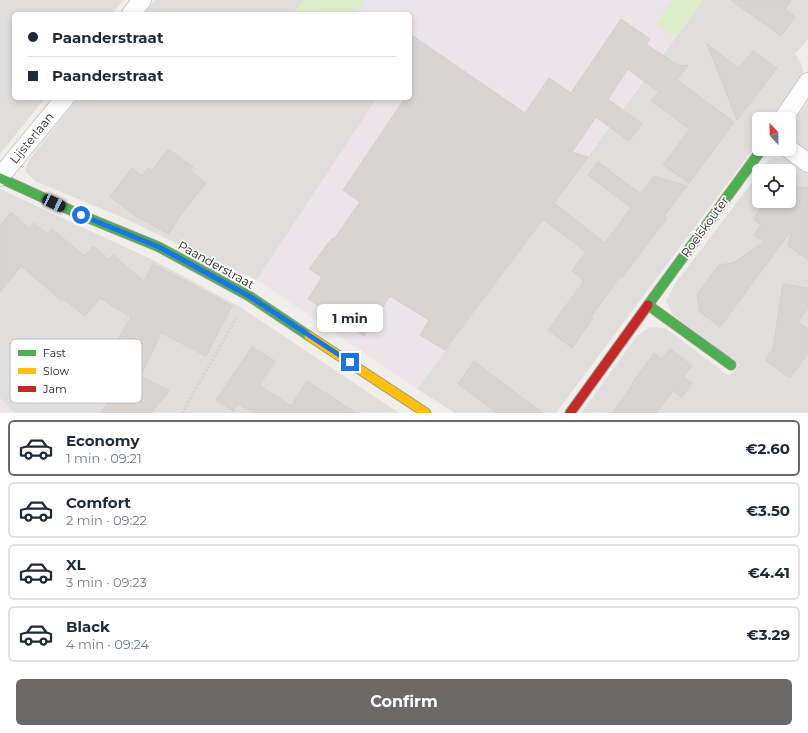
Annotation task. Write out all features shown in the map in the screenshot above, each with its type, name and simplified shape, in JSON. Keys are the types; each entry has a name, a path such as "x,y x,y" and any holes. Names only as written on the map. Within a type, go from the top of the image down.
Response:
{"street":[{"path":"133,12 142,0"},
{"path":"788,112 808,82"},
{"name":"Lijsterlaan","path":"0,178 62,100"},
{"path":"796,154 808,163"},
{"name":"Roelskouter","path":"570,413 757,156"},
{"name":"Paanderstraat","path":"0,178 81,215 159,247 249,296 426,413"},
{"path":"648,305 731,365"}],"path":[{"path":"182,413 249,296"}],"shaded area":[{"path":"0,0 123,0 114,12 12,12 12,100 43,100 0,154"},
{"path":"155,0 305,0 295,12 146,12"},
{"path":"365,0 672,0 655,23 675,37 417,389 257,280 376,100 412,100 412,12 356,12"},
{"path":"703,0 808,0 808,39 795,54 802,65 804,78 780,112 752,112 752,150 556,413 455,413 417,389"},
{"path":"76,100 376,100 257,280 126,219 35,181 25,171 29,160"},
{"path":"808,103 808,152 796,143 797,116"},
{"path":"263,124 315,162 257,246 230,260 189,231"},
{"path":"775,158 792,159 808,171 808,413 581,413 637,336 650,327 665,328 729,376 739,365 673,315 666,301 675,284 752,182 752,208 796,208 796,164 766,164 768,161"},
{"path":"0,189 153,260 240,307 399,413 14,413 0,398"},
{"path":"0,398 14,413 0,413"}],"green space":[{"path":"305,0 365,0 356,12 295,12"},
{"path":"672,0 703,0 675,37 655,23"}],"building":[{"path":"731,0 791,0 785,9 795,17 781,36"},
{"path":"621,19 650,39 646,44 679,66 688,65 677,80 734,122 689,183 663,165 690,129 651,101 659,92 628,69 608,99 642,124 629,141 596,117 572,152 588,157 554,203 605,243 631,208 588,175 598,162 641,194 654,176 687,186 664,216 667,218 622,278 620,276 591,317 593,318 572,348 548,330 584,281 572,271 586,252 543,219 445,350 420,335 429,320 390,296 364,336 308,299 322,277 309,269 332,238 334,239 360,202 343,190 404,100 412,100 412,35 525,113 549,78 571,93"},
{"path":"707,44 739,68 753,51 777,68 737,120"},
{"path":"168,149 193,167 190,170 206,183 179,217 169,234 137,217 110,197 132,168 142,176 148,168 152,171"},
{"path":"797,187 808,188 808,260 788,246 791,231 720,327 700,312 697,294 719,265 733,263 764,242 754,235 761,225 753,219 761,208 796,208 796,188 797,189"},
{"path":"11,212 29,229 34,223 48,234 52,229 85,256 93,246 109,259 113,255 144,281 153,264 232,306 206,356 161,333 142,373 142,339 119,339 131,317 100,298 85,316 64,299 62,301 21,266 0,292 0,226"},
{"path":"783,284 808,288 808,308 798,322 808,329 808,353 790,378 765,360 773,349"},
{"path":"252,347 275,361 259,385 291,406 307,381 356,413 253,413 238,404 233,411 216,400"},
{"path":"670,349 692,366 683,377 692,383 682,397 673,391 656,413 612,413 654,353 661,359"},
{"path":"474,361 543,413 497,413 458,384"},
{"path":"142,377 169,391 151,413 100,413 108,403 142,403"}],"traffic: fast":[{"path":"731,365 648,305 757,156"},
{"path":"0,178 81,215 159,247 249,296 309,336"}],"traffic: slow":[{"path":"309,336 426,413"}],"traffic: jam":[{"path":"570,413 648,305"}],"route":[{"path":"81,215 159,247 249,296 350,362"}]}
